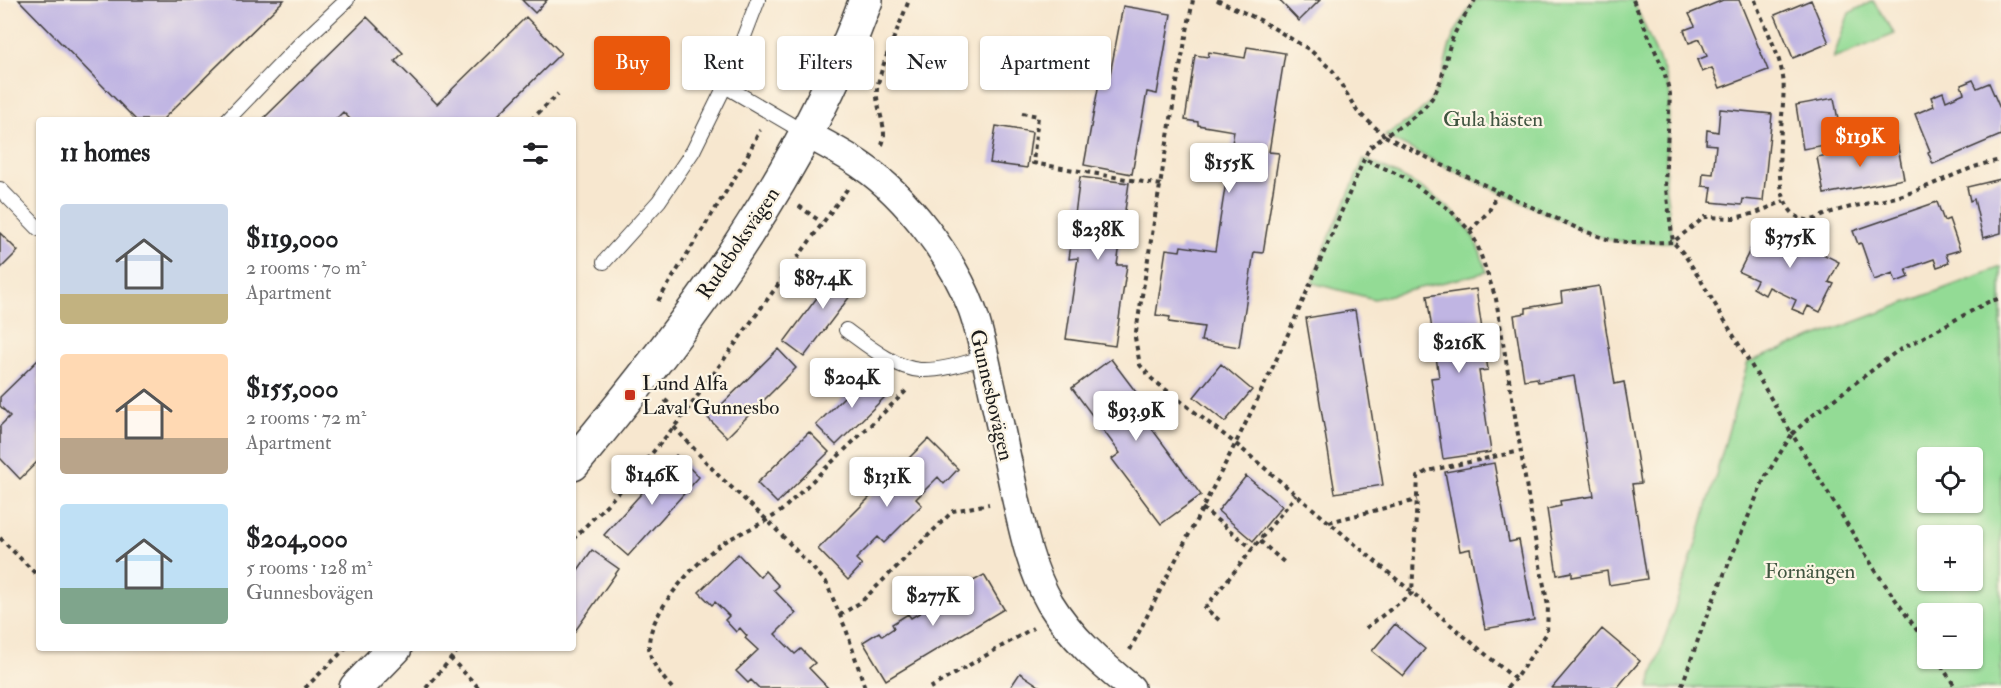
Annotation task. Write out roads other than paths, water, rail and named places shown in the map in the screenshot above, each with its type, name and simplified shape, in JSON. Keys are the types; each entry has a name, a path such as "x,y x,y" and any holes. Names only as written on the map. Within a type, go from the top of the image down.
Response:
{"street":[{"name":"Rudeboksvägen","path":"576,460 630,395 745,239 807,134 834,80 866,0"},
{"name":"Gunnesbovägen","path":"807,134 863,167 894,194 923,224 945,259 971,308 985,357 1033,568 1050,602 1072,634 1098,661 1123,681"},
{"path":"356,688 393,651"}],"lane":[{"path":"230,117 347,0"},
{"path":"744,36 758,0"},
{"path":"604,262 665,193 693,151 723,90"},
{"path":"732,90 807,134"},
{"path":"0,189 36,226"},
{"path":"846,330 897,363 919,370 942,368 985,357"}],"place":[{"name":"Lund Alfa Laval Gunnesbo","path":"630,395"}],"park label":[{"name":"Gula hästen","path":"1493,119"},
{"name":"Fornängen","path":"1810,571"}]}
